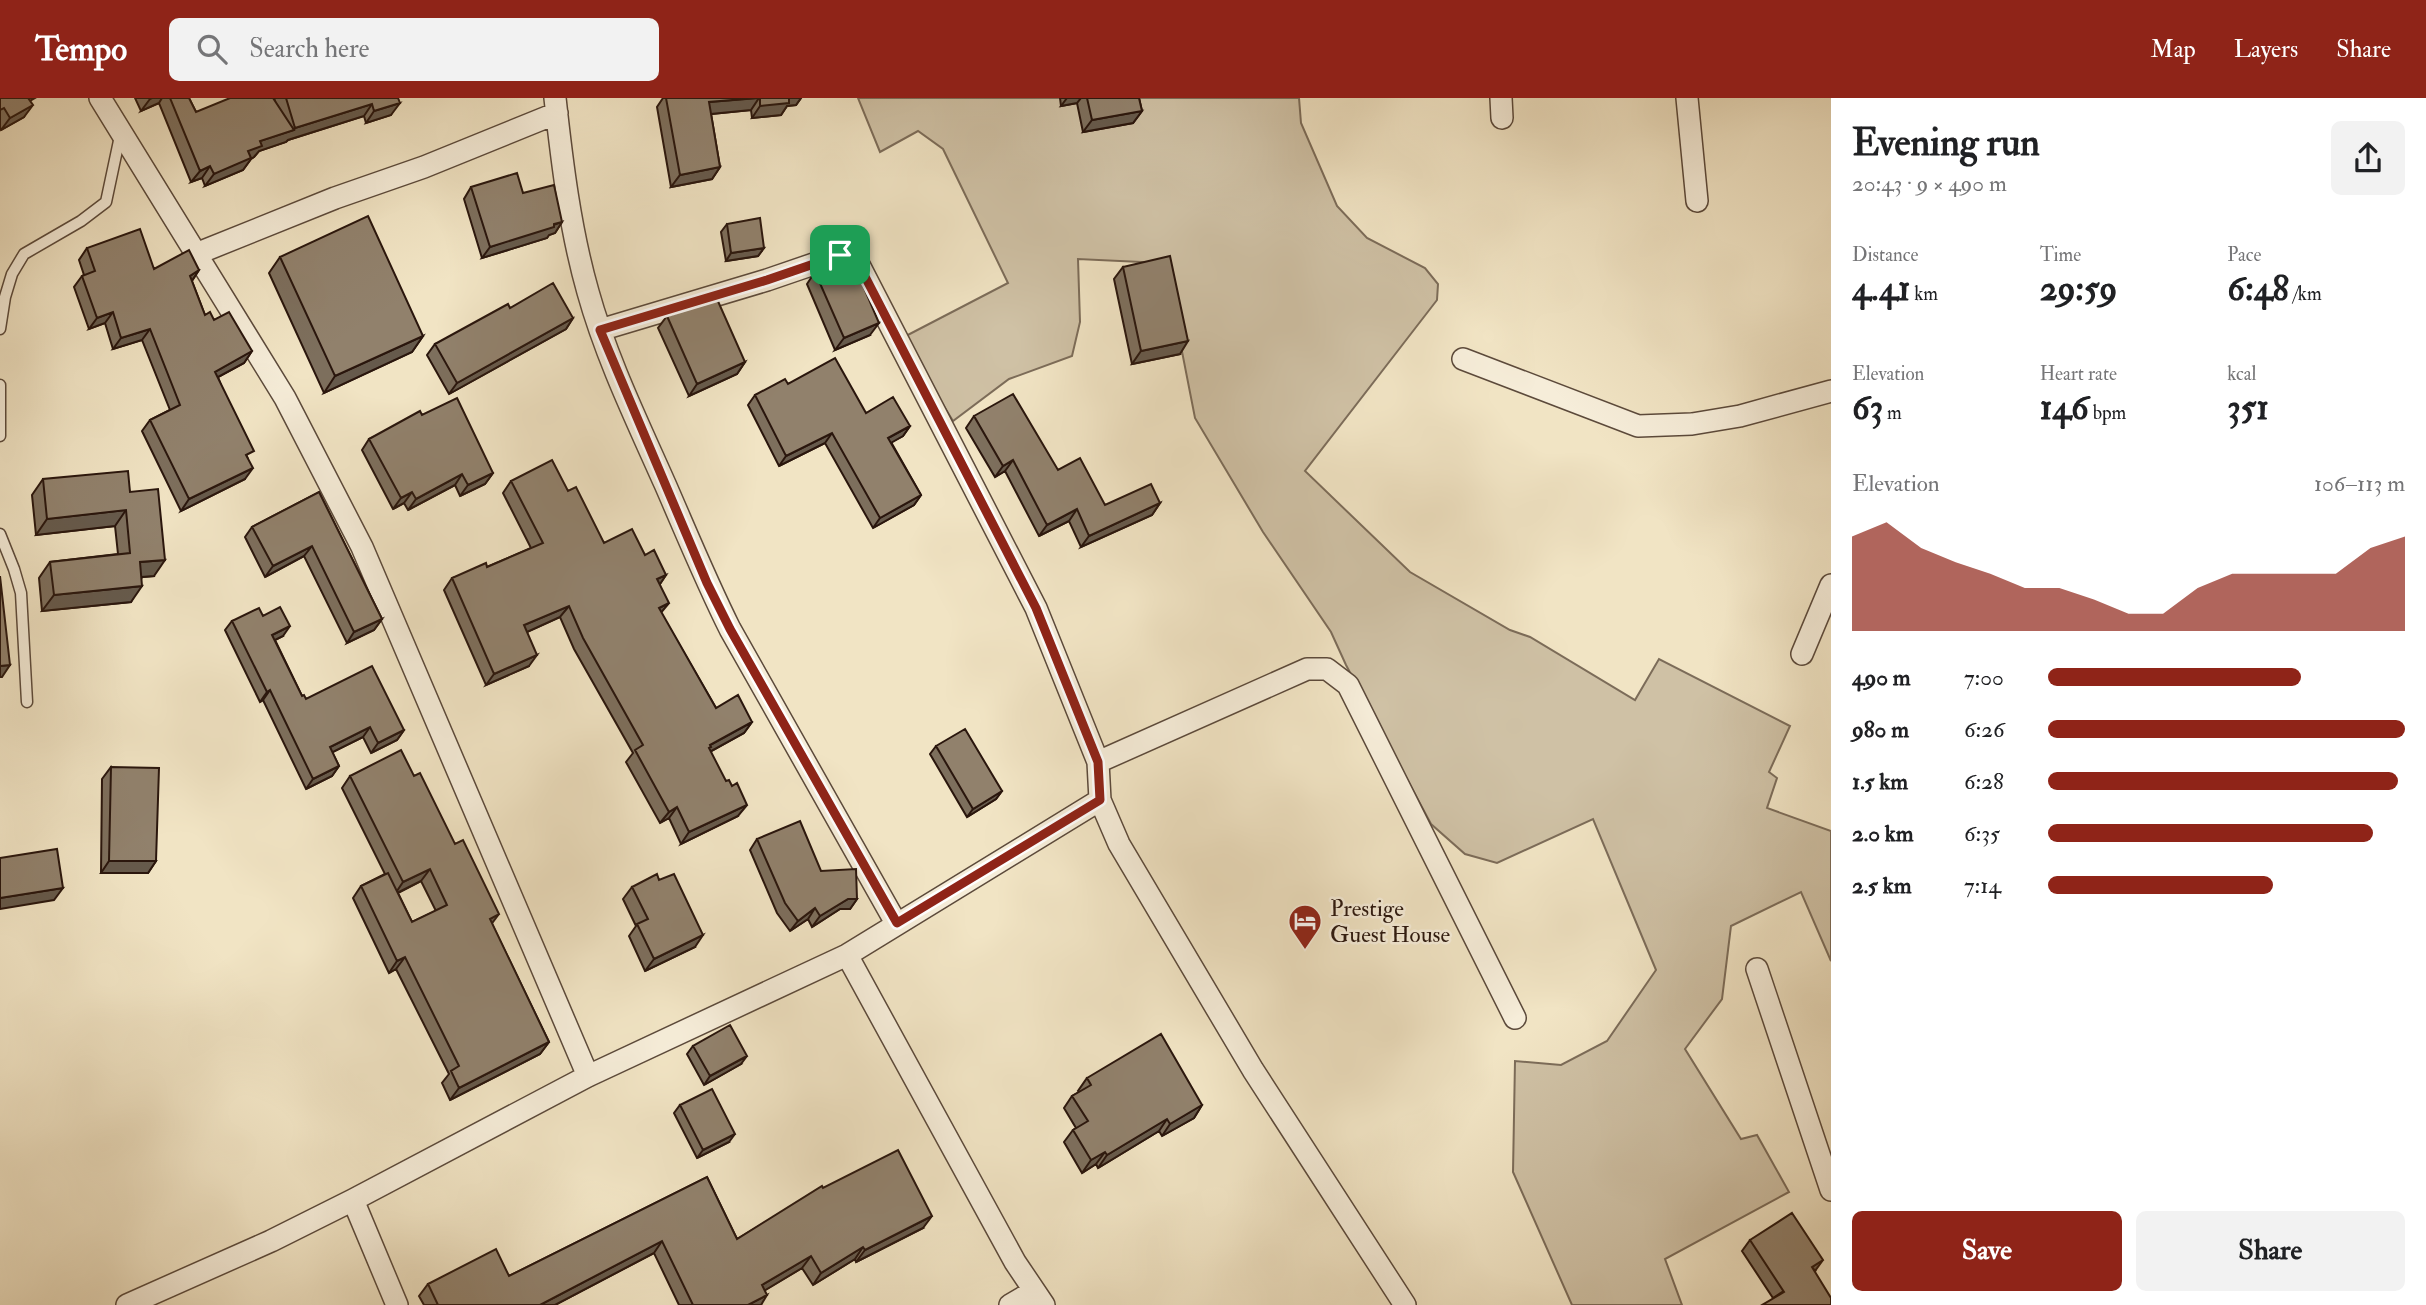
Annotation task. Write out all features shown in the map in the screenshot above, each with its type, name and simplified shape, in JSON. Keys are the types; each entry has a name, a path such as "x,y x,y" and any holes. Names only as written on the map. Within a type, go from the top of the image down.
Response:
{"street":[{"path":"100,98 285,398 362,547 588,1076"},
{"path":"1687,98 1697,201"},
{"path":"196,254 335,198 424,167 556,106 572,214 587,289 600,330 713,595 897,923"},
{"path":"600,330 840,255 857,261 1036,608 1098,762 1100,800 1119,844 1246,1058 1405,1305"},
{"path":"1463,359 1638,426 1692,424 1740,416 1831,391"},
{"path":"1802,654 1831,585"},
{"path":"1098,762 1307,669 1327,669 1348,685 1515,1018"},
{"path":"127,1305 271,1241 588,1076 847,955 1100,800"},
{"path":"847,955 1015,1262 1039,1298 1010,1305"},
{"path":"1757,969 1831,1189"},
{"path":"353,1200 397,1305"}],"lane":[{"path":"0,329 12,274 24,254 81,221 106,202 121,133"},
{"path":"0,385 0,436"},
{"path":"0,534 21,593 27,702"}],"shaded area":[{"path":"858,98 1299,98 1301,123 1337,206 1367,238 1425,268 1438,284 1437,300 1305,471 1410,572 1510,630 1530,637 1635,700 1659,659 1790,726 1769,772 1777,778 1767,808 1831,831 1831,961 1801,892 1731,926 1722,999 1685,1049 1741,1139 1757,1135 1789,1192 1665,1259 1682,1305 1572,1305 1513,1172 1515,1061 1561,1065 1607,1041 1656,970 1593,819 1497,863 1465,854 1431,824 1331,632 1263,532 1195,418 1168,280 1162,263 1078,259 1080,322 1072,356 1009,379 953,421 902,338 1008,283 943,149 918,131 880,152"}],"building":[{"path":"0,98 28,98 33,105 10,118 4,108 0,110"},
{"path":"170,98 189,98 196,112 230,98 273,98 294,130 260,141 262,146 248,151 251,158 214,174 210,166 200,171"},
{"path":"286,98 398,98 400,103 374,111 372,104 295,128"},
{"path":"666,98 756,98 709,102 720,167 680,175"},
{"path":"760,98 789,98 789,103 760,106"},
{"path":"1087,98 1139,98 1142,111 1092,120"},
{"path":"517,173 523,193 554,185 562,222 490,247 471,187"},
{"path":"368,216 423,336 335,376 280,257"},
{"path":"760,218 764,248 731,253 727,224"},
{"path":"140,229 154,269 189,250 199,270 190,276 205,315 210,312 214,320 229,312 252,351 215,372 254,451 246,455 253,468 189,499 150,420 180,405 150,329 121,338 113,312 97,318 82,276 95,271 87,248"},
{"path":"1170,256 1188,341 1141,351 1123,267"},
{"path":"851,257 879,323 844,338 815,272"},
{"path":"553,283 573,318 457,383 435,344 508,304 510,308"},
{"path":"717,299 745,362 697,384 667,316"},
{"path":"835,358 866,413 893,397 910,426 888,438 921,495 880,518 832,433 786,456 755,395 785,379 788,384"},
{"path":"1013,394 1058,470 1080,458 1105,505 1151,484 1160,503 1089,536 1077,509 1047,525 1013,460 1003,466 974,416"},
{"path":"457,398 493,473 468,485 462,474 416,499 412,492 401,498 369,439 420,411 422,415"},
{"path":"552,460 568,491 576,487 604,543 632,529 645,555 654,550 666,575 657,579 669,603 659,608 716,708 738,695 752,722 709,748 726,781 729,780 732,786 737,783 747,805 689,832 677,807 669,812 635,750 643,745 583,638 569,606 524,625 537,655 494,674 452,578 486,563 487,567 543,543 511,481"},
{"path":"128,471 130,492 158,489 165,560 140,562 142,586 54,595 50,562 130,553 126,510 47,519 43,479"},
{"path":"319,492 382,619 354,632 312,546 273,566 252,527"},
{"path":"0,576 10,665 0,666"},
{"path":"280,607 290,626 272,635 302,696 306,699 372,666 404,730 378,743 370,727 330,747 339,766 313,779 270,690 267,692 232,621 259,608 263,616"},
{"path":"965,729 1002,791 973,809 936,746"},
{"path":"401,750 414,776 420,773 455,844 463,840 499,914 490,919 549,1042 459,1088 451,1071 459,1066 405,957 397,961 361,886 388,873 412,922 447,905 430,869 403,882 350,776"},
{"path":"111,767 159,768 156,861 109,861"},
{"path":"800,821 821,871 856,869 857,899 848,899 820,916 815,908 798,921 785,903 757,839"},
{"path":"57,849 63,888 0,898 0,858"},
{"path":"657,874 659,880 674,874 703,935 654,959 637,924 648,919 632,887"},
{"path":"730,1025 747,1056 710,1076 693,1046"},
{"path":"1161,1034 1202,1105 1170,1124 1167,1119 1107,1155 1105,1152 1091,1160 1073,1130 1088,1121 1072,1096 1091,1085 1087,1078"},
{"path":"712,1089 735,1134 703,1150 680,1105"},
{"path":"898,1150 932,1216 865,1250 863,1247 821,1273 811,1256 762,1285 767,1295 748,1305 693,1305 662,1241 540,1305 438,1305 428,1284 496,1249 509,1276 707,1177 737,1239 822,1186 823,1188"},
{"path":"1792,1213 1823,1260 1812,1267 1831,1298 1831,1305 1762,1305 1784,1292 1750,1240"}],"place":[{"name":"Prestige Guest House","path":"1305,951"}],"route":[{"path":"840,255 857,261 999,534 1036,608 1098,762 1100,800 897,923 730,629 707,583 600,330 840,255"}]}
